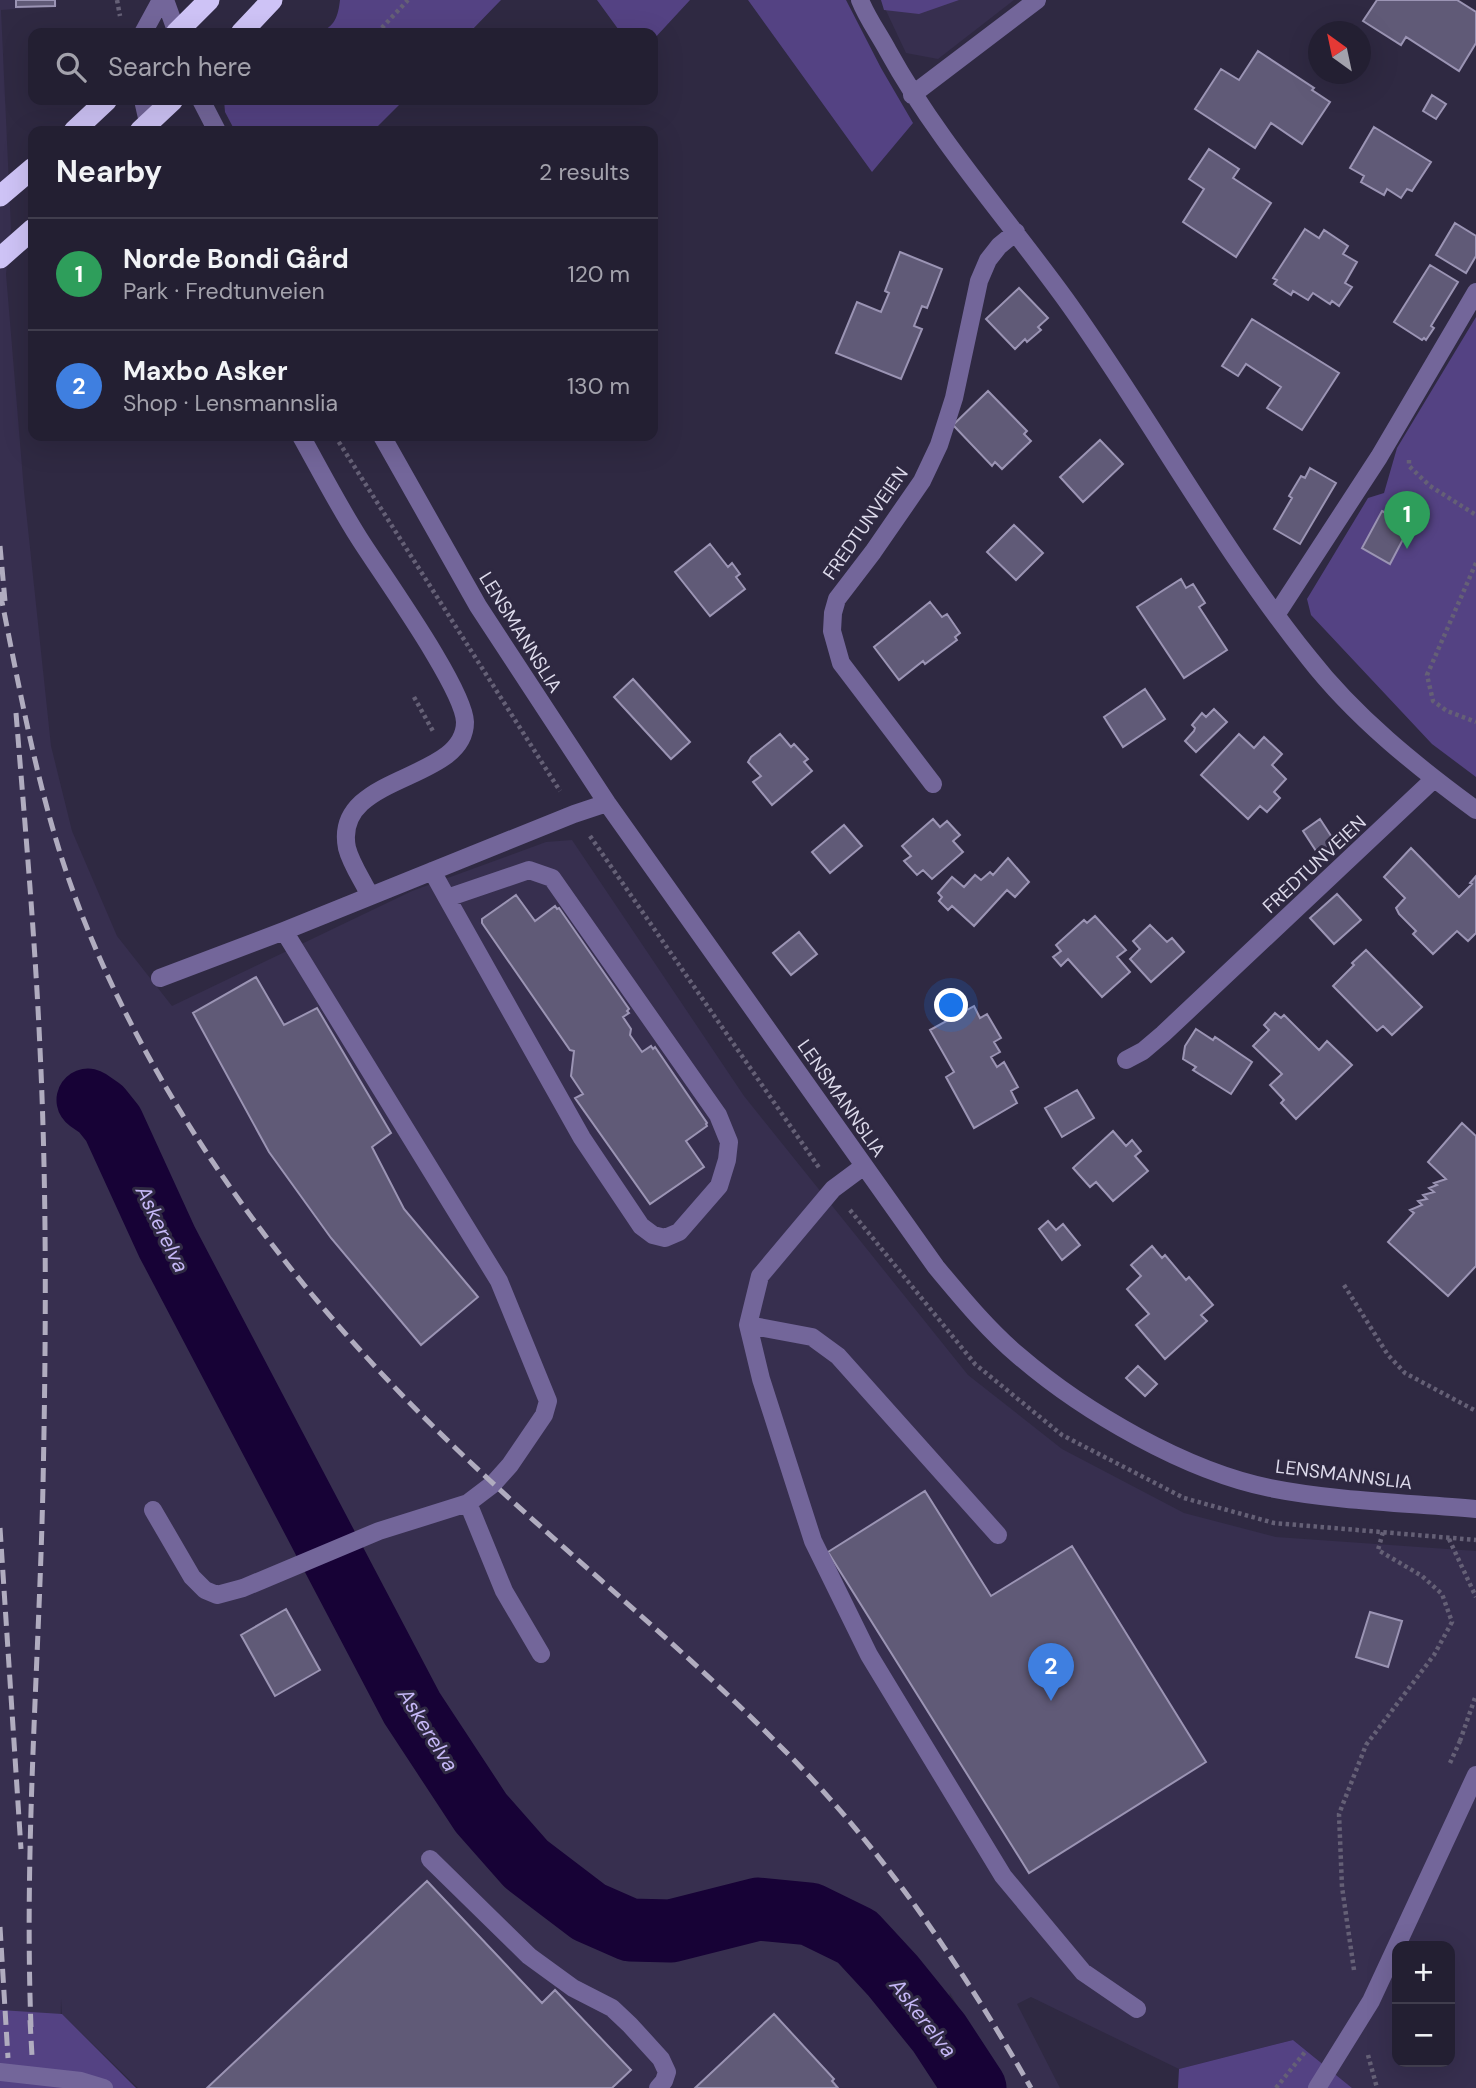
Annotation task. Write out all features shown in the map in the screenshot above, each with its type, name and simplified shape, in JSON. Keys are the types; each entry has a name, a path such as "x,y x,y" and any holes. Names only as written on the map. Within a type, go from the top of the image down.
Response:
{"highway":[{"path":"182,28 209,0"},
{"path":"246,28 269,3"},
{"path":"79,126 102,105"},
{"path":"145,126 168,105"},
{"path":"0,196 28,172"},
{"path":"0,258 28,233"}],"street":[{"path":"146,28 163,0"},
{"path":"163,0 175,28"},
{"path":"860,0 912,95 1016,232 1111,364 1276,615 1310,660 1359,713 1434,779 1476,810"},
{"path":"912,95 1037,0"},
{"path":"144,105 149,126"},
{"path":"204,105 214,126"},
{"name":"FREDTUNVEIEN","path":"933,784 841,663 832,631 833,613 837,599 922,481 939,445 954,398 979,281 988,260 999,246 1016,232"},
{"path":"1276,615 1378,457 1476,292"},
{"path":"304,441 358,536 448,677 461,704 464,722 461,739 446,754 428,767 366,797 354,813 346,831 348,850 370,896"},
{"name":"LENSMANNSLIA","path":"385,441 478,606 607,803 936,1267 974,1313 1028,1364 1078,1401 1139,1438 1207,1468 1269,1488 1476,1509"},
{"name":"FREDTUNVEIEN","path":"1126,1060 1143,1051 1163,1034 1434,779"},
{"path":"160,978 607,803"},
{"path":"432,872 582,1138 641,1226 653,1235 665,1238 679,1232 719,1186 729,1142 718,1115 552,878 529,870 447,898"},
{"path":"153,1510 192,1577 205,1590 217,1595 243,1588 379,1531 468,1503 493,1484 510,1465 544,1415 548,1401 499,1281 284,931"},
{"path":"864,1166 833,1189 760,1276 748,1325 761,1379 813,1541 869,1655 1003,1876 1083,1972 1137,2008"},
{"path":"748,1325 811,1337 838,1356 998,1535"},
{"path":"468,1503 504,1591 541,1654"},
{"path":"1317,2088 1371,2001 1476,1774"},
{"path":"430,1859 529,1956 564,1983 612,2008 631,2025 661,2059 667,2072 658,2088"},
{"path":"0,2072 81,2081 104,2088"}],"path":[{"path":"117,0 121,13 118,23"},
{"path":"382,28 408,0"},
{"path":"1409,454 1409,466 1430,486 1476,515"},
{"path":"1476,563 1427,676 1433,701 1447,711 1476,722"},
{"path":"414,697 446,754"},
{"path":"1344,1285 1388,1355 1405,1373 1476,1411"},
{"path":"1274,1523 1476,1540"},
{"path":"1359,1962 1354,1976 1342,1887 1339,1815 1366,1745 1434,1655 1452,1622 1442,1594 1422,1576 1378,1549 1383,1532"},
{"path":"1449,1539 1476,1597"},
{"path":"1448,1766 1476,1695"},
{"path":"1276,2088 1312,2044"},
{"path":"1368,2054 1377,2088"}],"shaded area":[{"path":"0,0 56,0 57,6 1,10 11,229 6,274 24,491 51,746 72,831 117,936 172,1006 412,891 546,842 572,840 744,1096 968,1375 1062,1449 1184,1513 1276,1537 1476,1551 1476,2088 1352,2088 1293,2040 1179,2069 1031,1997 1017,2004 1060,2088 1003,2088 950,1993 940,2035 973,2088 138,2088 62,2014 61,1999 60,2053 0,2059"},
{"path":"340,0 501,0 474,28 327,28 335,20"},
{"path":"597,0 690,0 658,35 658,28 617,28"},
{"path":"748,0 846,0 913,123 872,172"},
{"path":"881,0 1014,0 938,59 906,53"},
{"path":"881,0 959,0 919,14 884,10"},
{"path":"224,105 399,105 378,126 232,126"},
{"path":"1476,317 1476,777 1432,744 1311,615 1307,599 1368,498 1384,493 1397,448"},
{"path":"0,2010 62,2014 136,2088 0,2088"},
{"path":"1293,2040 1352,2088 1178,2088 1179,2069"}],"building":[{"path":"16,0 55,0 55,6 16,7"},
{"path":"1377,0 1457,0 1476,12 1476,43 1459,71 1406,37 1401,45 1371,26 1371,21 1363,21"},
{"path":"1258,51 1314,88 1312,90 1330,102 1302,144 1271,123 1255,148 1195,109 1221,69 1239,80"},
{"path":"1432,95 1446,104 1436,119 1423,111"},
{"path":"1374,127 1431,162 1412,191 1407,189 1401,198 1387,189 1384,195 1361,182 1364,176 1350,168"},
{"path":"1209,149 1239,169 1233,178 1271,203 1236,257 1183,222 1204,189 1189,179"},
{"path":"1455,223 1476,236 1476,256 1466,273 1436,255"},
{"path":"1305,229 1319,238 1324,230 1348,246 1343,254 1357,262 1345,283 1352,287 1339,306 1332,301 1330,304 1313,293 1308,300 1293,291 1291,295 1274,284 1277,280 1273,278"},
{"path":"900,252 942,269 927,308 922,306 914,326 922,329 901,379 836,353 857,302 881,312 889,293 885,291"},
{"path":"1430,265 1458,282 1431,326 1434,328 1426,340 1422,340 1394,322"},
{"path":"1019,288 1048,318 1038,327 1041,330 1027,342 1025,339 1015,349 986,319"},
{"path":"1252,319 1339,373 1302,430 1267,408 1281,387 1246,364 1238,376 1222,366"},
{"path":"988,391 1027,431 1024,434 1031,441 1002,469 995,462 992,466 953,425"},
{"path":"1100,440 1123,464 1083,502 1060,477"},
{"path":"1310,468 1336,483 1300,544 1274,529 1292,498 1289,496 1301,476 1305,478"},
{"path":"1382,511 1410,526 1390,564 1362,548"},
{"path":"1014,525 1043,553 1016,580 987,552"},
{"path":"710,544 728,567 732,563 740,574 736,577 745,589 710,616 675,572"},
{"path":"1181,579 1186,588 1193,584 1205,603 1199,607 1227,650 1184,678 1137,607"},
{"path":"930,602 942,617 947,614 960,633 955,637 957,640 899,680 874,647"},
{"path":"633,679 690,742 671,759 614,697"},
{"path":"1145,689 1165,719 1123,747 1104,717"},
{"path":"1214,709 1227,722 1196,752 1185,741 1194,731 1192,725 1202,713 1206,717"},
{"path":"780,734 791,747 794,744 808,759 804,762 812,771 772,805 753,782 761,776 748,762"},
{"path":"1239,734 1254,748 1264,737 1282,754 1272,765 1286,779 1274,792 1280,798 1267,812 1260,806 1248,819 1201,775"},
{"path":"933,819 940,827 947,821 960,835 953,841 963,852 932,879 923,870 917,875 904,861 911,856 902,846"},
{"path":"1320,819 1335,842 1318,854 1303,831"},
{"path":"844,825 862,846 830,873 812,852"},
{"path":"1411,848 1459,897 1476,876 1476,933 1468,941 1457,931 1433,954 1413,934 1416,931 1399,914 1396,908 1405,898 1384,877"},
{"path":"1008,858 1029,882 1015,897 1007,890 974,926 952,906 948,910 939,901 942,897 938,893 952,877 964,887 975,875 981,880 990,872 993,875"},
{"path":"1337,894 1361,920 1334,944 1310,918"},
{"path":"516,895 535,921 555,906 559,908 629,1009 629,1013 623,1017 631,1029 630,1035 642,1052 651,1046 653,1049 655,1047 707,1123 707,1126 686,1141 704,1167 650,1204 575,1098 583,1094 571,1076 574,1051 570,1050 482,923 482,919"},
{"path":"1095,916 1126,950 1117,957 1130,972 1102,997 1068,959 1061,966 1053,957 1061,951 1056,945 1084,920 1087,923"},
{"path":"1150,925 1167,942 1172,938 1184,952 1151,982 1130,959 1140,949 1133,941"},
{"path":"799,932 817,954 791,975 773,953"},
{"path":"1366,950 1422,1007 1392,1035 1383,1026 1377,1031 1333,986"},
{"path":"256,977 284,1025 317,1008 391,1133 372,1147 404,1209 478,1297 421,1345 331,1238 269,1152 193,1013"},
{"path":"974,1006 980,1018 987,1014 1001,1038 994,1042 1000,1052 991,1057 997,1067 1004,1062 1018,1087 1011,1091 1017,1103 974,1128 946,1077 954,1072 930,1030"},
{"path":"1275,1013 1281,1018 1284,1015 1319,1050 1327,1041 1352,1065 1296,1119 1281,1103 1284,1100 1270,1085 1282,1074 1253,1046 1269,1030 1264,1025"},
{"path":"1196,1029 1213,1040 1215,1037 1252,1062 1231,1094 1193,1070 1196,1067 1183,1059 1185,1046"},
{"path":"1077,1090 1094,1118 1062,1137 1045,1108"},
{"path":"1462,1123 1476,1136 1476,1266 1448,1296 1388,1242 1414,1213 1410,1210 1422,1205 1418,1201 1427,1199 1423,1195 1434,1192 1429,1188 1446,1179 1428,1162"},
{"path":"1113,1131 1126,1146 1132,1140 1141,1151 1135,1156 1148,1171 1113,1201 1096,1182 1090,1187 1073,1168"},
{"path":"1048,1221 1056,1230 1063,1224 1080,1245 1062,1260 1039,1229"},
{"path":"1152,1246 1162,1258 1165,1255 1186,1280 1189,1277 1213,1305 1201,1315 1207,1321 1165,1359 1136,1325 1149,1314 1127,1289 1141,1276 1131,1265"},
{"path":"1138,1366 1157,1384 1145,1396 1126,1378"},
{"path":"925,1491 991,1596 1072,1546 1206,1762 1029,1873 828,1552"},
{"path":"286,1609 320,1670 275,1696 241,1635"},
{"path":"1370,1612 1402,1621 1388,1667 1356,1657"},
{"path":"427,1881 542,2003 555,1990 631,2070 612,2088 207,2088"},
{"path":"774,2014 834,2079 832,2081 838,2088 695,2088"}],"waterway":[{"name":"Askerelva","path":"88,1100 101,1109 113,1124 167,1242 412,1708 481,1813 526,1864 589,1912 630,1930 671,1931 758,1909 810,1914 857,1937 939,2033 975,2088"}],"railway":[{"path":"0,546 5,601"},
{"path":"0,592 43,791 61,856 88,930 121,1004 159,1075 201,1144 247,1211 348,1337 402,1395 496,1486 738,1704 820,1788 855,1828 919,1911 977,1998 1031,2088"},
{"path":"16,713 38,1007 45,1212 43,1485 29,1891 31,2027"},
{"path":"0,1528 21,1849"},
{"path":"0,1927 8,2058"},
{"path":"30,2020 32,2056"}],"place":[{"name":"Norde Bondi Gård","path":"1407,549"},
{"name":"Maxbo Asker","path":"1051,1701"}]}
